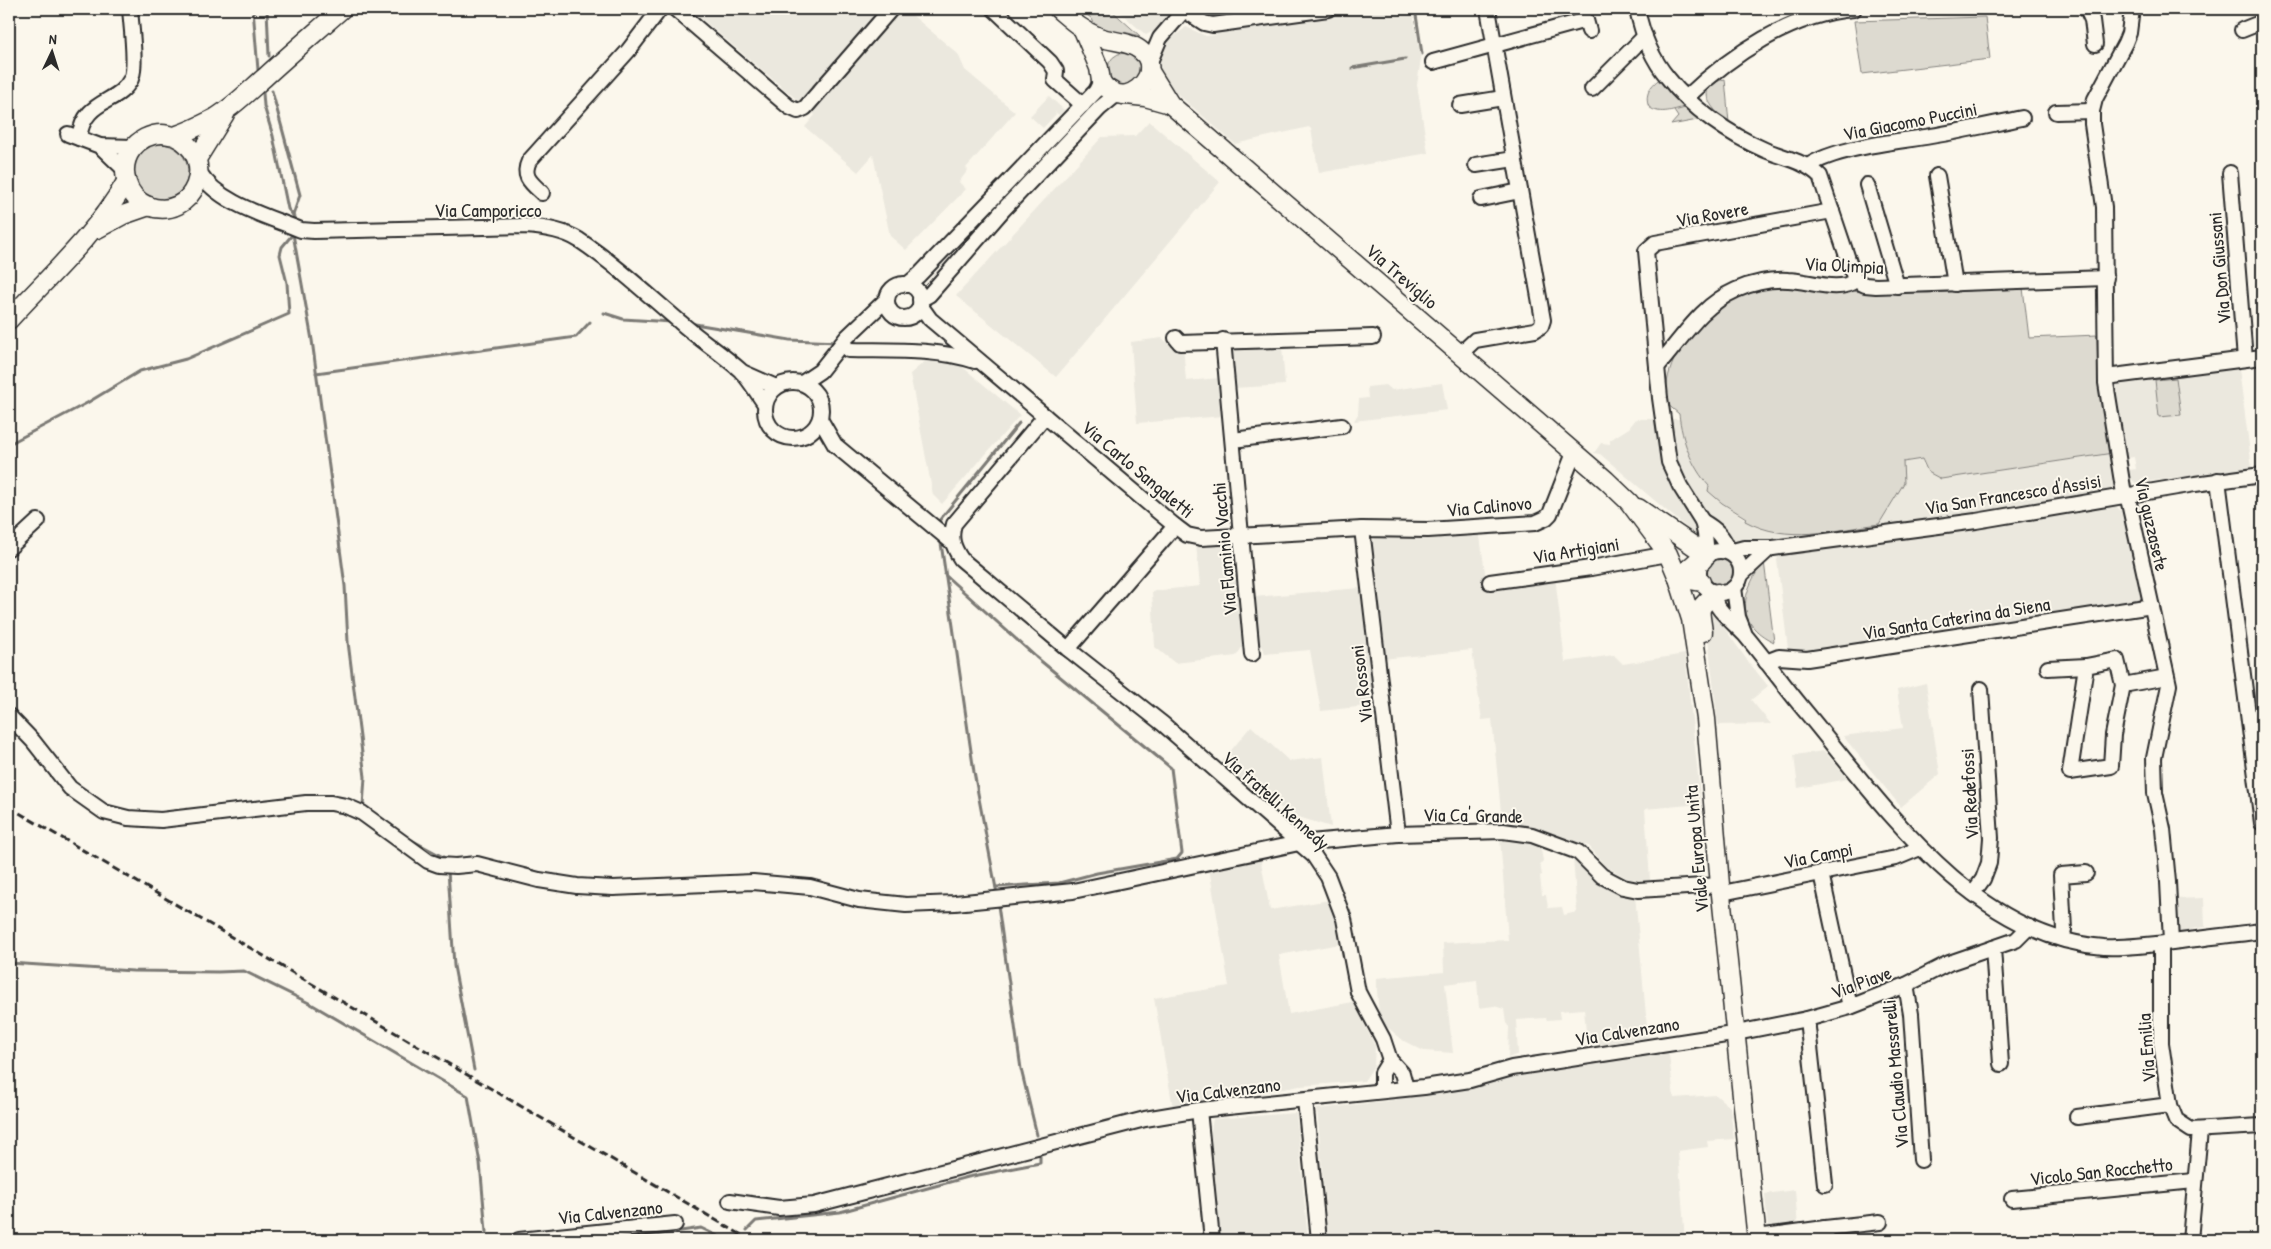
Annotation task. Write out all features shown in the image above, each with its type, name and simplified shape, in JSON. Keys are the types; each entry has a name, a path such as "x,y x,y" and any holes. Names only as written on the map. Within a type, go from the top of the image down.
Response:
{"main road":[{"path":"174,136 228,110 342,9"},
{"path":"1058,9 1084,30 1100,38 1131,45 1144,53 1149,67 1170,104"},
{"path":"1084,30 1100,74 1111,91 1146,97 1170,104"},
{"path":"1100,74 1105,52 1112,47 1131,45"},
{"path":"1121,94 1132,93 1144,85 1149,67"},
{"name":"Via Treviglio","path":"1170,104 1606,480"},
{"path":"89,235 123,215 149,206 170,207 188,198 196,186 198,166 228,110"},
{"path":"9,320 89,235 108,210 125,176 127,159 133,147 150,136 162,134 174,136 186,143 198,166"},
{"path":"125,176 132,194 149,206"},
{"name":"Viale Europa Unita","path":"1606,480 1629,502 1668,554 1691,619 1706,719 1721,889 1757,1239"},
{"path":"1629,502 1663,523 1705,558 1696,562 1678,578 1710,594 1701,604 1700,610 1710,698 1706,719"}],"street":[{"path":"130,9 134,65 132,77 122,89 89,113 73,136 100,146 133,147"},
{"path":"542,193 526,177 529,161 628,51 660,9"},
{"path":"675,9 788,107 798,111 805,108 891,9"},
{"path":"994,9 1050,62 1056,71 1055,80 1083,104"},
{"path":"1149,67 1160,38 1184,9 1204,22 1213,25 1328,9"},
{"path":"1460,354 1475,340 1535,330 1542,323 1488,9"},
{"path":"1637,9 1645,36 1668,78 1686,97 1703,112 1745,141 1808,166 1820,176 1855,280"},
{"path":"1686,97 1742,52 1775,33 1828,13 1854,9"},
{"path":"2086,9 2092,20 2096,44"},
{"name":"Via guzzasete","path":"2132,9 2129,33 2100,88 2092,111 2104,207 2106,377 2123,488 2127,495 2167,677 2168,691 2154,758 2155,793 2162,828 2168,882 2166,943"},
{"path":"1433,62 1586,20 1589,31"},
{"path":"2242,30 2262,22"},
{"path":"1592,89 1645,36"},
{"path":"1131,45 1160,38"},
{"path":"907,285 919,275 1096,91 1100,74"},
{"path":"887,299 892,313 902,318 917,307 1003,210 1100,108 1121,94"},
{"path":"1460,105 1503,98"},
{"path":"2056,112 2092,111"},
{"name":"Via Giacomo Puccini","path":"1808,166 1841,154 1878,145 2022,118"},
{"path":"100,146 125,176"},
{"path":"1476,165 1514,158"},
{"name":"Via Camporicco","path":"198,166 205,182 223,197"},
{"name":"Via Don Giussani","path":"2230,174 2245,359"},
{"path":"1937,176 1954,284"},
{"path":"1867,185 1897,286"},
{"path":"1481,199 1520,191"},
{"name":"Via Camporicco","path":"188,198 210,194 223,197 301,230 524,226 546,228 578,240 631,279 684,326 741,372 765,404"},
{"path":"992,200 1003,210"},
{"name":"Via Rovere","path":"1657,367 1646,255 1651,244 1832,211"},
{"name":"Via Olimpia","path":"1657,367 1705,309 1736,290 1769,281 1789,280 1843,287 1855,280 1876,286 1897,286 2106,278"},
{"path":"802,383 820,371 862,321 887,299 893,289 900,285 907,285 915,289 917,307"},
{"name":"Via Carlo Sangaletti","path":"917,307 981,363 1188,535 1201,538 1243,537 1362,529"},
{"path":"862,321 892,313"},
{"path":"1176,338 1180,343 1223,340 1373,337"},
{"name":"Via Flaminio Vacchi","path":"1223,340 1243,537 1252,654"},
{"path":"848,350 931,352 955,355 981,363"},
{"path":"2106,377 2262,357"},
{"path":"1657,367 1669,462 1680,486 1702,521 1705,534 1705,558"},
{"path":"815,392 820,371"},
{"name":"Via Camporicco","path":"741,372 776,387"},
{"path":"804,436 814,429 820,419 821,404 815,392 802,383 790,381 776,387 768,396 765,404 767,421 776,432 790,438 804,436 835,444"},
{"path":"952,542 954,524 1045,416"},
{"path":"820,419 835,444"},
{"path":"1232,440 1342,426"},
{"name":"Via fratelli Kennedy","path":"835,444 952,542 961,559 1068,649 1163,724 1314,856 1328,877 1337,896 1344,918 1358,992 1383,1039 1390,1060 1402,1073 1406,1088"},
{"name":"Via Calinovo","path":"1362,529 1428,530 1541,521 1550,514 1574,453"},
{"name":"Via San Francesco d'Assisi","path":"1729,552 1744,548 1770,548 1976,521 2262,474"},
{"path":"2218,480 2262,815"},
{"path":"9,548 38,521"},
{"path":"1702,521 1714,528 1725,539 1729,552 1738,560 1742,574"},
{"path":"1068,649 1175,526"},
{"name":"Via Rossoni","path":"1362,529 1398,834"},
{"path":"1710,594 1723,593 1734,588 1742,574 1770,548"},
{"path":"1729,552 1714,551 1705,558 1699,569 1710,594 1745,636 1772,660 1920,848 1973,893 2011,919 2029,927 2062,939 2103,947 2166,943 2262,931"},
{"name":"Via Artigiani","path":"1490,582 1591,568 1668,554"},
{"path":"1734,588 1738,617 1745,636"},
{"name":"Via Santa Caterina da Siena","path":"1772,660 1814,658 2152,606"},
{"path":"2048,668 2086,666 2117,660 2122,685 2113,734 2111,766 2070,772 2086,666"},
{"path":"2122,685 2167,677"},
{"name":"Via Redefossi","path":"1973,893 1983,879 1989,863 1991,838 1981,689"},
{"name":"Via Ca' Grande","path":"9,716 33,742 70,788 104,812 128,818 161,820 306,803 331,803 346,806 362,813 428,861 439,865 477,864 539,880 577,886 613,888 753,882 810,887 882,904 955,903 1072,891 1299,843 1398,834 1503,831 1532,835 1578,852 1602,876 1623,887 1638,890 1721,889"},
{"name":"Via Campi","path":"1721,889 1821,873 1896,858 1920,848"},
{"path":"1821,873 1850,1007"},
{"path":"2062,939 2064,930 2060,876 2086,873"},
{"name":"Via Piave","path":"1736,1033 1807,1019 1850,1007 1906,985 1950,963 2016,940 2029,927"},
{"name":"Via Emilia","path":"2166,943 2161,1043 2170,1105 2176,1120 2182,1127 2200,1132"},
{"path":"1993,948 2001,1064"},
{"name":"Via Claudio Massarelli","path":"1906,985 1911,1014 1921,1160"},
{"path":"1807,1019 1825,1184"},
{"name":"Via Calvenzano","path":"730,1201 779,1208 814,1206 1145,1119 1199,1110 1305,1100 1470,1080 1512,1068 1736,1033"},
{"path":"1382,1091 1382,1073 1390,1060"},
{"path":"1305,1100 1318,1240"},
{"path":"2077,1117 2170,1105"},
{"path":"1199,1110 1212,1240"},
{"path":"2190,1240 2200,1132 2262,1126"},
{"name":"Vicolo San Rocchetto","path":"2012,1199 2194,1181"},
{"path":"1757,1239 1826,1234 1880,1222"},
{"name":"Via Calvenzano","path":"519,1240 675,1224"}],"shaded area":[{"path":"690,9 905,9 958,54 965,70 1015,112 966,168 968,170 959,182 966,189 906,250 890,236 873,155 858,172 805,127 815,115"},
{"path":"1080,9 1110,9 1140,36 1124,32 1113,34 1096,27 1092,19"},
{"path":"1116,9 1174,9 1154,31 1146,35"},
{"path":"1201,9 1283,9 1217,19 1206,17"},
{"path":"1367,9 1416,9 1413,14 1421,58 1417,85 1428,153 1319,173 1311,129 1309,127 1235,144 1167,85 1160,76 1159,60 1161,50 1186,27 1206,36 1215,35 1217,32"},
{"path":"1985,17 1990,59 1862,74 1854,21"},
{"path":"1124,53 1136,57 1140,69 1136,81 1124,85 1112,81 1108,69 1112,57"},
{"path":"1660,79 1688,106 1663,111 1653,110 1649,107 1647,99 1649,91 1653,84"},
{"path":"1725,79 1729,123 1712,106 1708,100 1707,93 1709,88 1715,83"},
{"path":"1049,96 1064,110 1059,115 1055,112 1056,114 1043,128 1030,116"},
{"path":"1689,107 1703,119 1671,125 1678,117 1674,111"},
{"path":"1149,121 1220,182 1056,377 956,296 1102,137 1135,136"},
{"path":"155,144 165,144 180,152 186,161 188,172 186,183 180,192 165,200 155,200 144,195 137,188 132,177 132,167 137,156 144,149"},
{"path":"1774,286 1832,291 1928,293 2023,288 2029,338 2097,335 2098,375 2113,453 1941,479 1928,472 1922,459 1903,462 1904,483 1879,524 1828,532 1794,534 1761,528 1745,521 1746,518 1722,503 1708,491 1709,486 1697,470 1688,452 1679,414 1666,403 1667,381 1674,361 1684,342 1698,325 1715,311 1734,300 1754,291"},
{"path":"1162,338 1170,345 1183,345 1186,381 1220,378 1224,416 1137,423 1131,342"},
{"path":"1282,346 1285,385 1233,388 1230,350"},
{"path":"930,357 953,359 1020,415 942,504 933,495 910,374"},
{"path":"2239,369 2252,468 2136,483 2131,479 2129,470 2136,469 2134,457 2127,458 2115,386 2117,383"},
{"path":"2176,378 2181,415 2159,417 2155,380"},
{"path":"1442,383 1447,410 1354,421 1358,414 1359,399 1368,398 1367,387 1386,385 1392,390"},
{"path":"1636,419 1680,419 1684,440 1701,476 1722,503 1756,527 1779,533 1903,462 1922,459 1923,465 1941,479 2113,453 2116,483 2112,487 2115,506 2123,512 2144,599 2143,601 1808,654 1788,649 1777,560 1779,555 1736,543 1700,539 1600,454 1594,453 1601,443 1610,444 1610,440 1629,428"},
{"path":"1479,529 1487,587 1555,576 1565,662 1614,655 1623,664 1685,654 1701,804 1645,809 1650,880 1633,881 1605,866 1589,846 1510,826 1501,812 1492,719 1482,720 1472,650 1382,659 1370,543 1377,537"},
{"path":"1196,544 1236,544 1245,643 1236,656 1175,663 1155,647 1152,591 1200,586"},
{"path":"1721,555 1733,560 1738,572 1733,584 1721,589 1709,584 1704,572 1709,560"},
{"path":"1764,561 1774,642 1752,626 1745,606 1751,584"},
{"path":"1360,588 1375,705 1321,711 1310,650 1265,654 1263,647 1257,643 1254,597"},
{"path":"1715,615 1768,686 1751,700 1771,724 1718,725 1706,621 1710,616"},
{"path":"1926,683 1940,774 1901,807 1843,736 1903,728 1897,690"},
{"path":"1251,726 1289,761 1323,757 1331,827 1292,815 1246,786 1220,764"},
{"path":"1824,751 1848,779 1798,788 1794,755"},
{"path":"1500,838 1540,844 1543,861 1540,864 1542,895 1546,895 1548,908 1562,907 1564,915 1577,912 1573,857 1595,879 1618,893 1630,897 1635,895 1648,1037 1591,1046 1589,1031 1586,1032 1584,1009 1559,1011 1560,1019 1516,1020 1518,1054 1508,1058 1509,1027 1506,1023 1504,1009 1494,1006 1479,1008 1477,980 1445,984 1453,1053 1424,1051 1404,1041 1386,1026 1379,1015 1376,978 1444,972 1443,943 1508,940"},
{"path":"1260,857 1270,910 1330,900 1340,944 1279,955 1289,1014 1353,1002 1375,1046 1374,1066 1364,1081 1300,1086 1173,1108 1154,998 1229,986 1209,868"},
{"path":"2204,898 2205,927 2192,929 2191,933 2174,934 2173,899"},
{"path":"1666,1050 1669,1055 1674,1098 1716,1095 1730,1107 1734,1139 1707,1141 1708,1147 1678,1151 1685,1240 1328,1240 1317,1109 1387,1101 1437,1092 1513,1074"},
{"path":"1296,1113 1308,1240 1220,1240 1210,1135 1213,1119"},
{"path":"1795,1190 1798,1228 1768,1231 1765,1194"}],"waterway":[{"path":"253,9 258,70"},
{"path":"267,9 269,56"},
{"path":"1420,9 1416,15 1422,54"},
{"path":"1352,68 1405,59"},
{"path":"272,91 300,195 293,215 296,222"},
{"path":"263,93 264,106 273,136 288,209 293,215"},
{"path":"293,234 312,340 345,586 348,642 365,777 363,806 365,808"},
{"path":"9,444 87,403 140,371 186,359 289,314 287,283 280,255 282,247 292,235"},
{"path":"604,313 623,319 672,322"},
{"path":"316,373 576,337 590,322"},
{"path":"689,323 790,340 838,342"},
{"path":"940,347 949,347"},
{"path":"938,522 1019,423"},
{"path":"941,543 974,772 997,894"},
{"path":"945,575 1036,657 1171,768 1182,853 1177,859 1097,873 1059,883 996,887"},
{"path":"404,836 445,858"},
{"path":"448,870 454,966 474,1070"},
{"path":"998,905 1021,1069 1037,1135"},
{"path":"9,963 133,971 244,971 311,1004 468,1096 480,1163 486,1232"},
{"path":"747,1230 756,1221 840,1212 968,1177 1040,1163 1040,1156"},
{"path":"622,1240 701,1228 726,1240"}],"railway":[{"path":"9,807 750,1240"}]}
